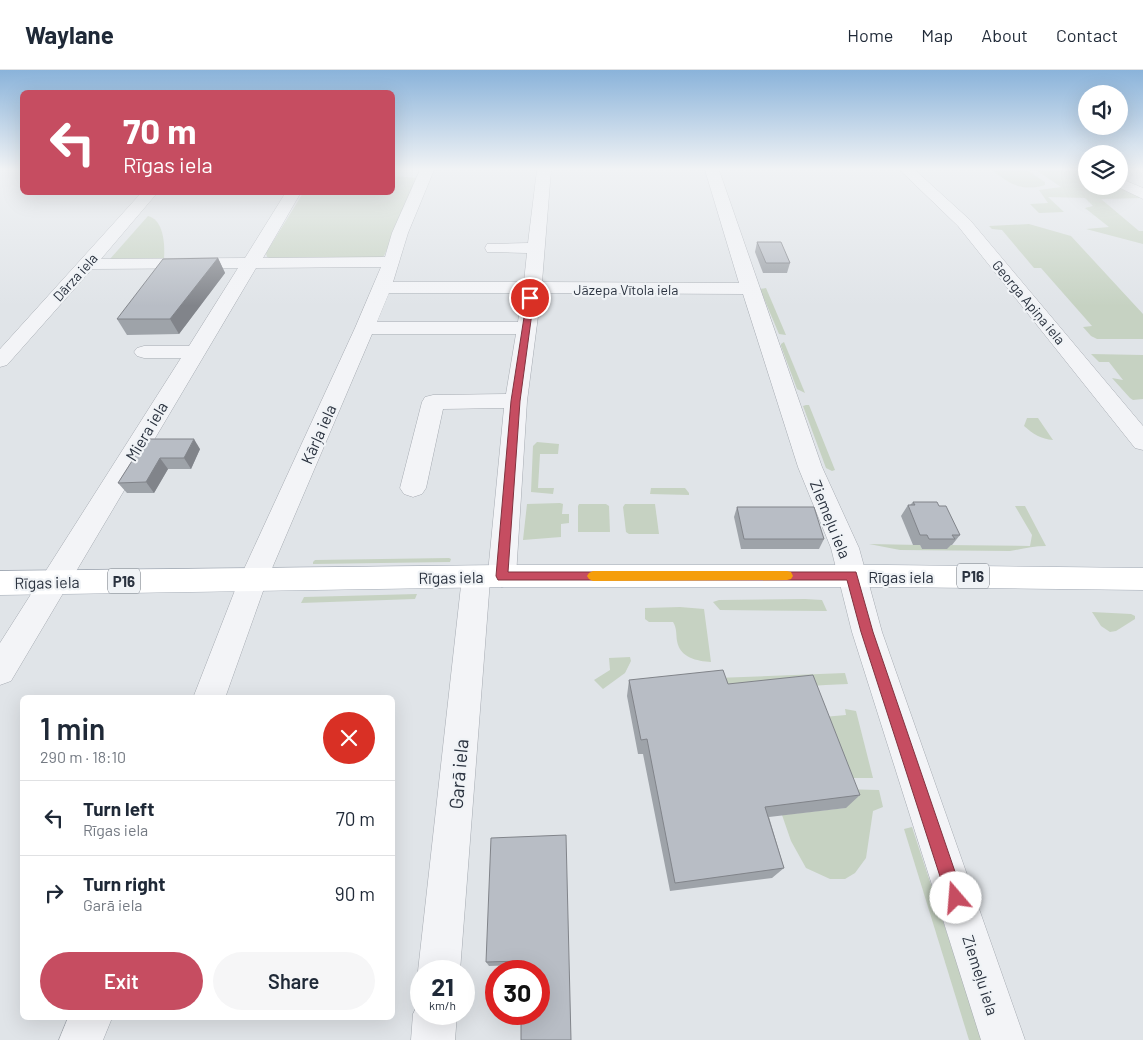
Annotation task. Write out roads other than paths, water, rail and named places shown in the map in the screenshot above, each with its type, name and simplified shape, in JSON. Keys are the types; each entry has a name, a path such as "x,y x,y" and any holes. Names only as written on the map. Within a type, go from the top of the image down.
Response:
{"main road":[{"name":"Rīgas iela","path":"0,583 489,577 851,576 1143,579"}],"street":[{"name":"Dārza iela","path":"0,361 9,340 86,264 130,215"},
{"name":"Miera iela","path":"0,671 194,352 280,215"},
{"name":"Kārļa iela","path":"210,695 253,580 365,328 392,262 400,232 407,215"},
{"name":"Garā iela","path":"440,960 489,577 532,289 539,215"},
{"name":"Ziemeļu iela","path":"726,215 821,496 845,548 870,642 1003,1040"},
{"name":"Georga Apiņa iela","path":"956,215 1121,413 1143,442"},
{"path":"493,248 536,248"},
{"path":"86,264 392,262"},
{"name":"Jāzepa Vītola iela","path":"382,287 750,290"},
{"path":"365,328 526,328"},
{"path":"144,352 194,352"},
{"path":"412,488 433,402 516,401"},
{"path":"81,1040 89,1020"},
{"path":"433,1040 435,1025"}]}
